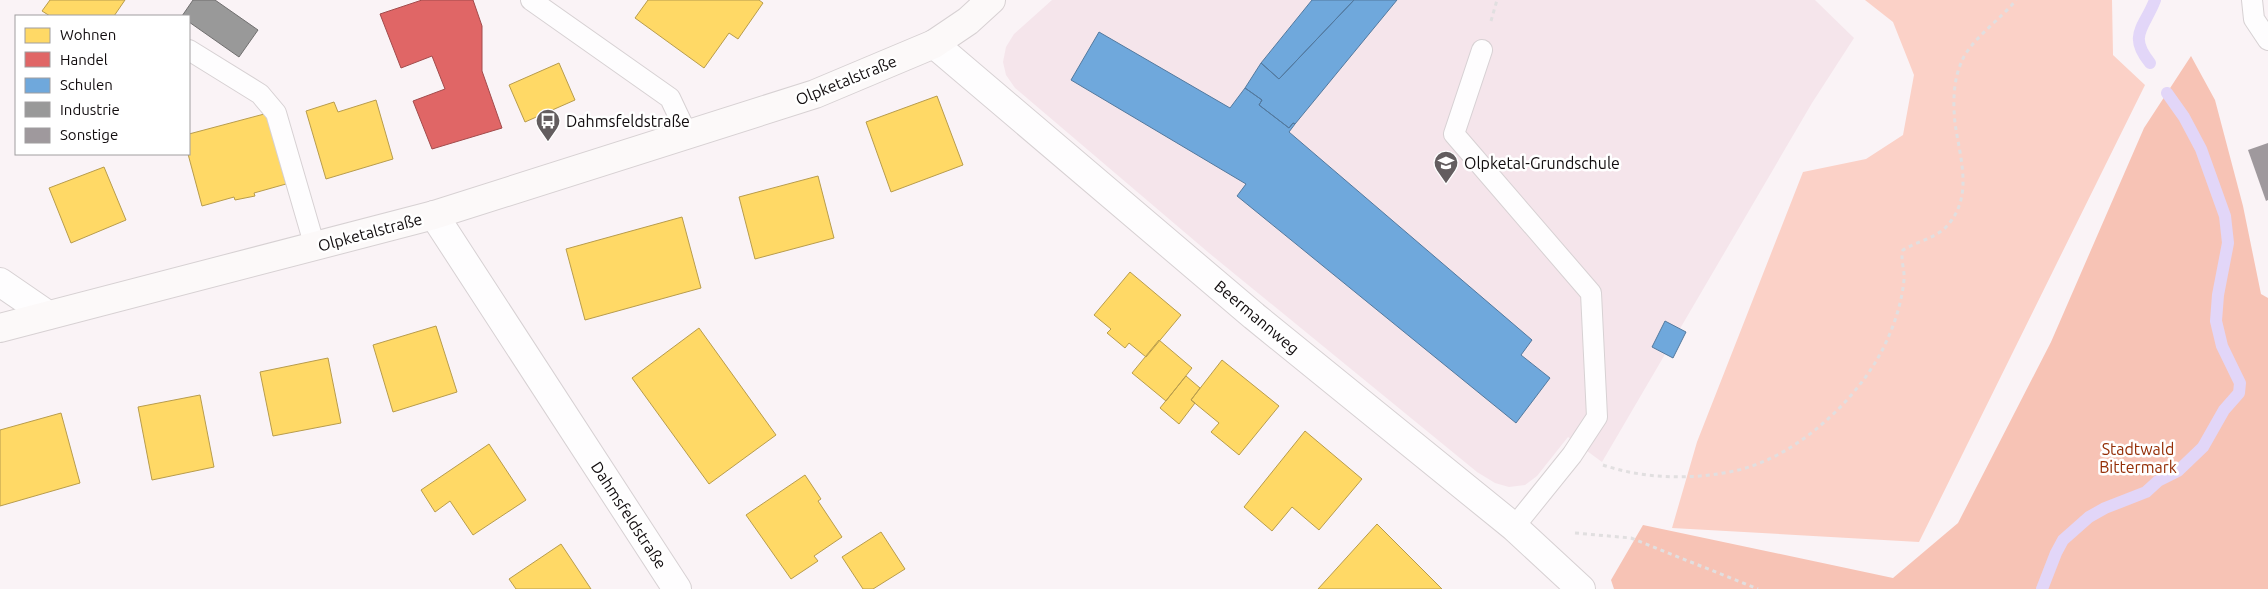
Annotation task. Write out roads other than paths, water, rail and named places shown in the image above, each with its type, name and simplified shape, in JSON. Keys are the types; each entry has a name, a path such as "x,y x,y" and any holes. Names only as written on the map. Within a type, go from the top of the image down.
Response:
{"street":[{"name":"Olpketalstraße","path":"0,328 434,215 815,94 934,44 968,22 991,0"},
{"name":"Beermannweg","path":"934,44 1254,316 1514,527 1581,589"},
{"name":"Dahmsfeldstraße","path":"434,215 677,589"},
{"path":"0,282 48,315"}],"lane":[{"path":"531,0 670,98 687,134"},
{"path":"2252,0 2254,19 2268,40"},
{"path":"1482,50 1454,134 1591,293 1597,417 1572,455 1514,527"},
{"path":"190,51 260,94 276,113 315,247"}],"waterway":[{"path":"2150,63 2143,53 2139,38 2140,31 2155,0"},
{"path":"2042,589 2063,540 2089,517 2105,508 2146,492 2158,481 2178,471 2203,447 2224,410 2239,393 2240,383 2222,346 2216,321 2218,295 2228,243 2225,216 2201,149 2184,117 2167,93"}],"place":[{"name":"Dahmsfeldstraße","path":"548,142"},
{"name":"Olpketal-Grundschule","path":"1446,184"}],"park label":[{"name":"Stadtwald Bittermark","path":"2138,458"}]}
